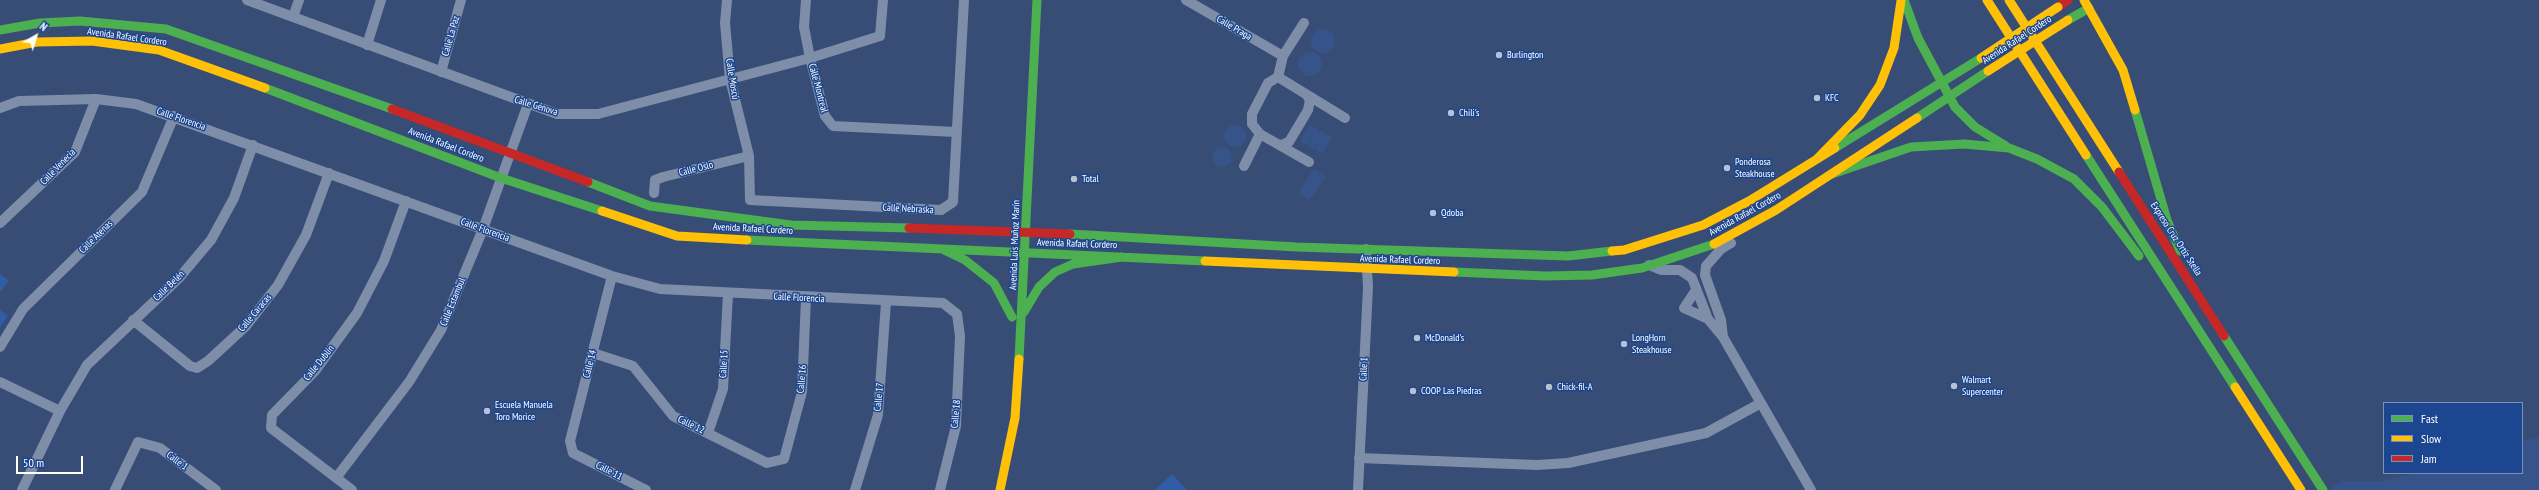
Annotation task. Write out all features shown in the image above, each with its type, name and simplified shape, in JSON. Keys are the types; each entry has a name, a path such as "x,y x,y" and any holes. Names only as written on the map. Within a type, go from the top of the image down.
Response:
{"main road":[{"name":"Avenida Luis Muñoz Marín","path":"1000,490 1015,418 1026,254 1037,0"},
{"path":"1903,0 1918,38 1940,82 1955,107 1975,127 2009,148 2037,158 2074,179 2102,207 2143,262 2171,285"},
{"path":"1817,159 1860,115 1880,85 1894,48 1903,0"},
{"path":"1987,0 2301,490"},
{"name":"Expreso Cruz Ortiz Stella","path":"2009,0 2323,490"},
{"name":"Avenida Rafael Cordero","path":"0,30 40,23 80,21 166,29 511,152 650,206 791,225 1027,231 1366,249 1568,256 1624,250 1703,225 1749,201 1981,58 2068,0"},
{"path":"2084,0 2120,64 2130,89 2167,220 2178,246 2186,275"},
{"name":"Avenida Rafael Cordero","path":"1,48 37,42 92,41 159,50 226,73 501,178 678,236 1368,270 1545,276 1592,275 1649,266 1719,242 1744,230 1988,71 2089,8"},
{"name":"Avenida Luis Muñoz Marín","path":"991,490 1005,416 1016,253 1024,63"},
{"path":"1832,174 1911,147 1964,144 2009,148"},
{"path":"944,250 965,260 994,283 1012,318"},
{"path":"1022,316 1039,287 1055,272 1074,264 1122,257"}],"street":[{"name":"Calle Génova","path":"247,0 557,114 598,114 810,58 880,36 883,0"},
{"path":"293,17 299,0"},
{"path":"367,45 380,0"},
{"name":"Calle La Paz","path":"440,72 461,0"},
{"name":"Calle Moscú","path":"727,0 725,23 730,79 749,156"},
{"name":"Calle Montreal","path":"806,0 804,27 810,58 825,116 833,126 956,132"},
{"name":"Calle Nebraska","path":"749,156 750,200 940,210 953,202 964,0"},
{"name":"Calle Praga","path":"1186,0 1283,56"},
{"path":"1304,23 1283,56 1278,77 1268,83 1252,114 1252,124 1260,134 1309,162"},
{"path":"1278,77 1345,118"},
{"path":"1281,145 1289,142 1308,110 1310,100 1306,94"},
{"name":"Calle Florencia","path":"0,108 19,101 96,99 136,104 174,116 612,276 660,289 886,302 943,303 958,314 960,336"},
{"name":"Calle Venecia","path":"0,223 75,152 96,99"},
{"name":"Calle Estambul","path":"336,478 409,382 441,330 483,229 528,104"},
{"name":"Calle Atenas","path":"0,347 23,309 142,192 174,116"},
{"path":"1244,166 1260,134"},
{"name":"Calle Belén","path":"22,490 60,411 87,365 178,278 211,240 234,198 253,145"},
{"name":"Calle Oslo","path":"654,193 655,180 749,156"},
{"name":"Calle Caracas","path":"133,320 190,366 196,368 208,361 246,326 278,285 306,235 330,173"},
{"name":"Calle Dublín","path":"352,490 271,428 272,415 315,371 357,313 384,261 406,201"},
{"path":"1723,337 1721,320 1708,289 1706,266 1721,249 1736,241 1744,230"},
{"name":"Calle 1","path":"1358,490 1368,270 1366,249"},
{"path":"1649,266 1661,270 1680,270 1692,278 1708,319 1723,337 1811,490"},
{"name":"Calle 14","path":"573,453 570,441 612,276"},
{"path":"1696,290 1684,308 1708,319"},
{"name":"Calle 15","path":"708,433 723,389 728,293"},
{"name":"Calle 16","path":"784,459 802,392 806,298"},
{"name":"Calle 17","path":"855,490 878,415 886,302"},
{"name":"Calle 18","path":"940,490 956,426 960,336"},
{"name":"Calle 12","path":"593,353 633,366 673,416 767,463 784,459"},
{"path":"0,382 60,411"},
{"path":"1359,458 1537,465 1568,463 1706,433 1762,403"},
{"name":"Calle 1","path":"114,490 138,442 160,448 216,490"},
{"name":"Calle 11","path":"573,453 646,490"}],"shaded area":[{"path":"1323,29 1328,30 1334,36 1334,46 1328,52 1323,53 1318,52 1312,46 1311,41 1312,36 1318,30"},
{"path":"1310,52 1318,56 1322,64 1318,72 1310,76 1302,72 1298,64 1302,56"},
{"path":"1310,124 1312,127 1317,128 1320,132 1322,131 1324,134 1332,137 1322,154 1316,150 1323,136 1315,150 1308,146 1315,131 1307,145 1300,141"},
{"path":"1235,125 1239,126 1245,132 1245,140 1239,146 1235,147 1231,146 1225,140 1224,136 1225,132 1231,126"},
{"path":"1222,147 1229,150 1232,157 1229,164 1222,167 1215,164 1212,157 1215,150"},
{"path":"1314,169 1326,177 1309,200 1298,193"},
{"path":"0,274 9,281 0,292"},
{"path":"0,310 8,316 0,327"},
{"path":"2539,438 2539,490 2329,490 2342,481 2384,481 2410,474 2523,474 2523,441"},
{"path":"1172,474 1187,490 1155,490"}],"traffic: fast":[{"path":"1019,359 1037,0"},
{"path":"1904,0 1918,38 1955,107 1975,127 2006,146"},
{"path":"2068,20 2089,8"},
{"path":"0,30 40,23 80,21 166,29 392,109"},
{"path":"1835,148 1981,58"},
{"path":"1917,118 1988,71"},
{"path":"265,88 501,178 602,211"},
{"path":"2135,110 2167,220 2180,251"},
{"path":"1832,174 1911,147 1964,144 2009,148 2037,159 2074,179 2102,207 2139,256"},
{"path":"2086,155 2235,387"},
{"path":"588,182 650,206 791,225 909,228"},
{"path":"1070,234 1297,247 1568,256 1612,251"},
{"path":"747,240 1205,261"},
{"path":"1454,272 1545,276 1592,275 1642,268 1714,244"},
{"path":"944,250 965,260 994,283 1012,317"},
{"path":"1024,312 1039,287 1055,272 1073,264 1122,257"},
{"path":"2224,336 2323,490"}],"traffic: slow":[{"path":"1987,0 2086,155"},
{"path":"2009,0 2119,172"},
{"path":"2084,0 2123,70 2135,110"},
{"path":"1817,159 1860,115 1880,85 1894,48 1901,1"},
{"path":"1981,58 2058,7"},
{"path":"1988,71 2068,20"},
{"path":"0,49 37,42 92,41 159,50 265,88"},
{"path":"1714,244 1776,210 1917,118"},
{"path":"1612,251 1624,250 1703,225 1749,201 1835,148"},
{"path":"602,211 677,236 747,240"},
{"path":"1205,261 1454,272"},
{"path":"1000,490 1015,418 1019,359"},
{"path":"2235,387 2301,490"}],"traffic: jam":[{"path":"2058,7 2068,0"},
{"path":"392,109 588,182"},
{"path":"2119,172 2224,336"},
{"path":"909,228 1070,234"}],"place":[{"name":"Burlington","path":"1499,55"},
{"name":"KFC","path":"1817,98"},
{"name":"Chili's","path":"1451,113"},
{"name":"Ponderosa Steakhouse","path":"1727,168"},
{"name":"Total","path":"1074,179"},
{"name":"Qdoba","path":"1433,213"},
{"name":"McDonald's","path":"1417,338"},
{"name":"LongHorn Steakhouse","path":"1624,344"},
{"name":"Walmart Supercenter","path":"1954,386"},
{"name":"Chick-fil-A","path":"1549,387"},
{"name":"COOP Las Piedras","path":"1413,391"},
{"name":"Escuela Manuela Toro Morice","path":"487,411"}]}
